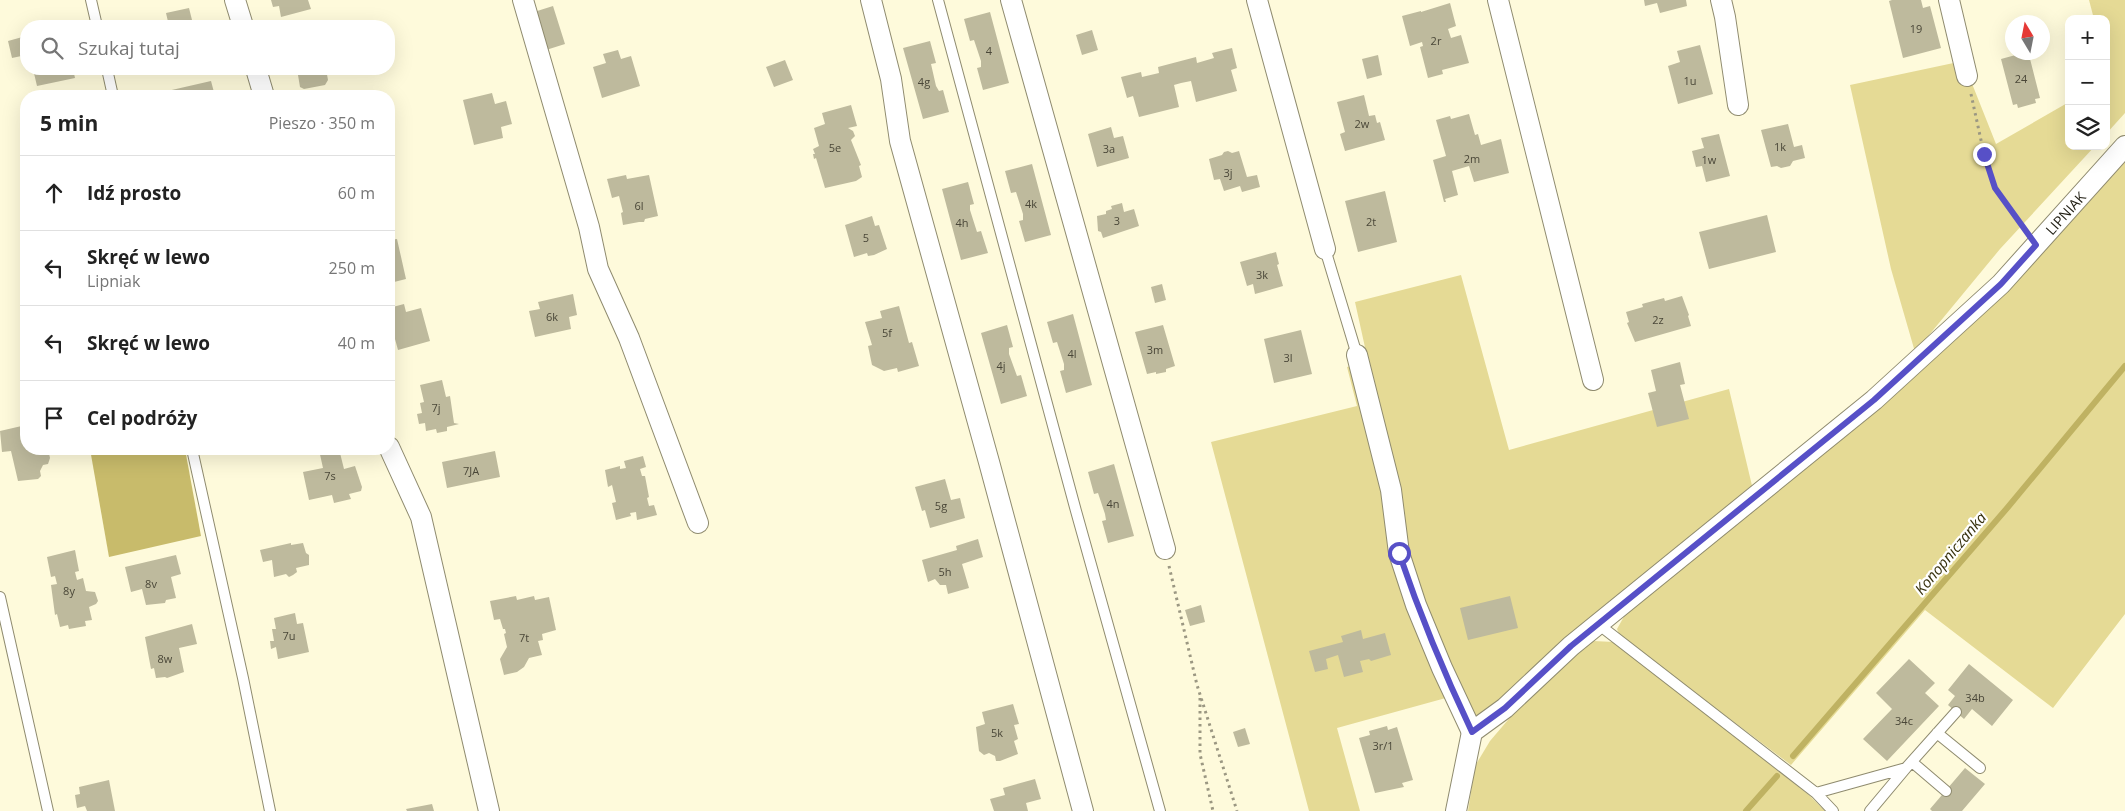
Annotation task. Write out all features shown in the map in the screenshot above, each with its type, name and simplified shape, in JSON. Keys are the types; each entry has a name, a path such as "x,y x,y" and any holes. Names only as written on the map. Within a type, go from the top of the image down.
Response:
{"street":[{"path":"234,0 240,20"},
{"path":"523,0 589,227 598,268 629,338 698,522"},
{"path":"872,0 891,79 900,141 990,462 1083,811"},
{"path":"1011,0 1165,549"},
{"path":"1257,0 1325,249"},
{"path":"1498,0 1593,380"},
{"path":"1720,0 1725,17 1738,105"},
{"path":"1949,0 1967,76"},
{"path":"258,75 262,90"},
{"name":"LIPNIAK","path":"1472,732 1505,708 1571,646 1874,400 2001,284 2125,146"},
{"path":"1357,355 1391,490 1399,553 1416,605 1438,659 1472,732 1456,811"},
{"path":"392,455 421,517 488,811"}],"lane":[{"path":"92,0 96,20"},
{"path":"938,0 1160,811"},
{"path":"108,75 112,90"},
{"path":"1325,249 1357,355"},
{"path":"193,455 243,678 270,811"},
{"path":"0,597 48,811"},
{"path":"1598,624 1816,793 1833,811"},
{"path":"1870,811 1956,712"},
{"path":"1937,733 1980,768"},
{"path":"1816,793 1909,765"},
{"path":"1909,765 1946,791"}],"path":[{"path":"1967,76 1984,154 1995,188 2036,245"},
{"path":"1165,549 1200,695 1237,811"},
{"path":"1200,695 1200,754 1213,811"}],"shaded area":[{"path":"2089,0 2125,0 2125,113 2110,130 2110,15 2093,15"},
{"path":"1963,61 1996,144 2065,104 2065,150 2091,150 2000,249 1915,352 1891,269 1850,85"},
{"path":"2125,157 2125,614 2053,708 1925,610 1791,765 1620,636 1617,629 1626,613 1917,374"},
{"path":"1461,275 1509,450 1729,389 1754,494 1472,732 1453,696 1337,728 1360,811 1309,811 1211,442 1357,406 1347,367 1368,361 1355,302"},
{"path":"91,455 186,455 201,536 109,557"},
{"path":"1593,641 1614,642 1809,795 1825,811 1468,811 1475,766 1490,741 1525,700"}],"building":[{"path":"271,0 308,0 311,9 281,17 279,6 273,7"},
{"path":"1644,0 1686,0 1687,6 1660,13 1657,3 1645,6"},
{"path":"1921,0 1923,8 1930,6 1941,48 1903,58 1889,1"},
{"path":"1450,3 1456,26 1448,29 1451,38 1461,35 1469,63 1442,70 1443,74 1428,78 1420,47 1423,46 1422,42 1410,46 1402,16"},
{"path":"553,6 565,44 546,50 534,12"},
{"path":"189,8 192,20 168,20 166,13"},
{"path":"990,12 1009,83 983,90 977,68 981,67 981,61 974,40 970,41 964,19"},
{"path":"1092,30 1098,50 1082,55 1076,35"},
{"path":"20,38 20,56 12,58 8,41"},
{"path":"930,41 936,63 931,64 936,86 939,91 943,90 949,112 923,119 903,48"},
{"path":"1700,45 1713,94 1678,104 1668,66 1680,62 1677,51"},
{"path":"1232,48 1237,68 1231,70 1237,91 1196,102 1191,81 1181,83 1174,85 1179,107 1139,117 1133,96 1127,98 1121,77 1141,72 1142,77 1159,73 1158,67 1196,57 1197,63 1214,58 1212,53"},
{"path":"618,50 621,59 631,56 640,86 602,98 593,67 606,63 603,54"},
{"path":"1378,55 1382,75 1367,79 1362,59"},
{"path":"2001,59 2030,60 2040,98 2035,99 2036,103 2018,108 2017,104 2013,105"},
{"path":"785,60 793,80 774,87 766,67"},
{"path":"34,75 74,75 75,78 37,86"},
{"path":"298,75 327,75 328,80 325,85 304,89 300,87"},
{"path":"211,81 213,90 172,90"},
{"path":"492,93 495,104 506,101 512,124 501,127 503,138 474,145 463,100"},
{"path":"1364,95 1369,116 1375,115 1377,123 1380,122 1385,140 1345,151 1340,134 1345,132 1337,102"},
{"path":"851,105 857,126 848,128 853,131 855,136 851,140 861,165 859,166 862,177 856,181 825,188 813,154 815,154 813,149 819,146 814,128 825,124 822,113"},
{"path":"1469,114 1475,135 1478,134 1481,145 1501,139 1509,173 1474,182 1469,166 1452,171 1458,195 1445,199 1446,202 1444,202 1433,160 1446,156 1436,120 1450,116 1451,119"},
{"path":"1788,124 1794,147 1802,145 1805,158 1793,161 1790,166 1781,168 1777,166 1771,167 1761,130"},
{"path":"1111,127 1114,138 1123,136 1129,158 1097,167 1088,134"},
{"path":"1719,134 1730,176 1706,182 1702,166 1696,167 1692,151 1704,148 1701,138"},
{"path":"1228,151 1232,153 1239,151 1247,177 1257,175 1260,187 1242,192 1240,186 1224,191 1220,179 1214,180 1209,159"},
{"path":"1032,164 1051,235 1025,242 1019,221 1023,220 1023,214 1016,192 1011,193 1005,171"},
{"path":"626,175 627,179 649,175 658,216 645,219 644,222 623,225 621,213 623,212 619,196 612,198 607,179"},
{"path":"968,182 974,204 970,205 970,210 977,232 981,231 988,253 961,260 942,189"},
{"path":"1385,191 1397,242 1358,252 1345,201"},
{"path":"1122,203 1124,212 1134,209 1139,226 1103,238 1101,232 1098,231 1097,216 1106,214 1106,211 1112,209 1111,206"},
{"path":"1767,215 1776,252 1709,269 1699,232"},
{"path":"872,216 875,226 879,225 887,249 874,255 868,256 867,253 854,257 845,225"},
{"path":"395,239 397,239 406,279 395,282"},
{"path":"1276,252 1279,264 1277,265 1283,286 1255,294 1253,284 1247,286 1240,262"},
{"path":"1162,284 1166,300 1155,303 1151,287"},
{"path":"573,294 577,315 569,317 571,329 535,337 529,311 540,309 538,302"},
{"path":"1682,296 1691,326 1635,342 1627,323 1629,322 1626,312 1643,307 1642,304 1664,298 1665,301"},
{"path":"404,304 406,312 421,308 430,341 398,350 395,339 395,306"},
{"path":"899,306 909,343 912,342 919,366 898,372 897,368 884,371 872,365 868,346 872,345 865,322 882,318 880,311"},
{"path":"1073,314 1092,385 1066,393 1060,371 1064,370 1064,364 1057,342 1053,343 1047,322"},
{"path":"1007,325 1013,347 1009,348 1009,354 1017,376 1021,375 1027,396 1001,404 981,333"},
{"path":"1163,325 1175,366 1166,369 1166,372 1147,374 1135,332"},
{"path":"1301,330 1312,374 1274,383 1264,339"},
{"path":"1680,362 1685,384 1680,385 1689,419 1657,427 1648,393 1656,391 1651,370"},
{"path":"442,380 446,397 450,396 454,423 459,424 447,427 447,431 437,433 436,429 426,431 425,423 419,424 417,414 422,413 420,403 424,402 420,385"},
{"path":"20,426 20,455 49,455 48,464 43,465 40,471 41,476 38,479 18,481 11,451 2,452 0,431"},
{"path":"495,451 500,477 447,488 442,462"},
{"path":"320,455 340,455 344,469 355,466 362,487 361,491 349,494 351,499 334,503 332,495 309,500 303,472 323,468"},
{"path":"643,456 646,467 640,469 642,476 645,476 649,506 654,505 657,515 637,520 636,512 630,513 631,516 616,520 612,503 616,502 612,485 608,487 605,470 620,466 620,469 626,468 624,461"},
{"path":"1114,464 1134,536 1108,543 1102,521 1106,520 1105,514 1098,493 1094,494 1088,472"},
{"path":"945,479 951,500 960,498 965,518 930,528 925,510 922,511 915,487"},
{"path":"978,539 983,557 962,564 969,588 948,594 946,585 940,585 935,579 928,582 922,560 957,550 956,546"},
{"path":"291,543 291,545 303,543 306,553 309,555 309,565 296,568 297,572 289,577 286,574 274,577 272,560 263,562 260,550"},
{"path":"75,550 79,571 75,572 77,580 83,578 86,591 95,592 98,601 89,607 92,620 85,621 86,626 69,629 68,625 60,627 57,614 55,615 51,585 57,584 55,576 51,577 47,557"},
{"path":"176,555 181,574 171,577 176,598 166,600 165,603 146,605 142,589 131,592 125,567"},
{"path":"516,596 517,600 534,596 535,600 549,597 556,630 542,634 543,640 538,641 542,655 529,658 524,667 517,672 504,675 500,659 507,647 504,634 506,633 500,619 494,620 490,601"},
{"path":"1510,596 1518,628 1468,640 1460,608"},
{"path":"1201,605 1205,622 1190,626 1185,610"},
{"path":"295,613 297,624 303,623 309,652 278,659 276,647 271,649 270,641 274,641 272,629 276,629 274,618"},
{"path":"192,624 197,644 179,648 184,672 167,678 156,678 154,668 151,669 145,637"},
{"path":"1361,630 1363,639 1385,633 1391,655 1371,661 1369,659 1360,661 1363,672 1344,677 1338,655 1326,659 1328,669 1315,672 1309,651 1343,642 1341,636"},
{"path":"1909,659 1935,683 1925,693 1939,706 1887,761 1863,739 1892,709 1876,693"},
{"path":"1969,664 2013,700 1992,726 1972,709 1964,719 1948,705 1955,696 1948,690"},
{"path":"1013,704 1019,724 1014,725 1018,739 1014,741 1018,754 996,761 995,756 989,753 984,755 979,751 976,727 985,724 982,712"},
{"path":"1387,726 1388,730 1397,727 1413,780 1402,783 1404,787 1375,793 1359,738 1370,735 1369,731"},
{"path":"1245,728 1250,744 1238,747 1233,732"},
{"path":"1965,768 1985,784 1962,811 1932,811 1930,809"},
{"path":"1035,779 1041,799 1026,803 1028,811 994,811 990,799 1005,795 1003,788"},
{"path":"109,780 115,811 87,811 85,806 77,808 75,795 80,794 79,787"},
{"path":"432,804 434,811 407,811 406,809"}],"waterway":[{"name":"Konopniczanka","path":"1793,756 2008,507 2125,366"},
{"name":"Konopniczanka","path":"1746,811 1777,776"}],"route":[{"path":"1399,553 1416,605 1442,668 1472,732 1505,708 1571,646 1874,400 2001,284 2036,245 1995,188 1984,154"}]}
